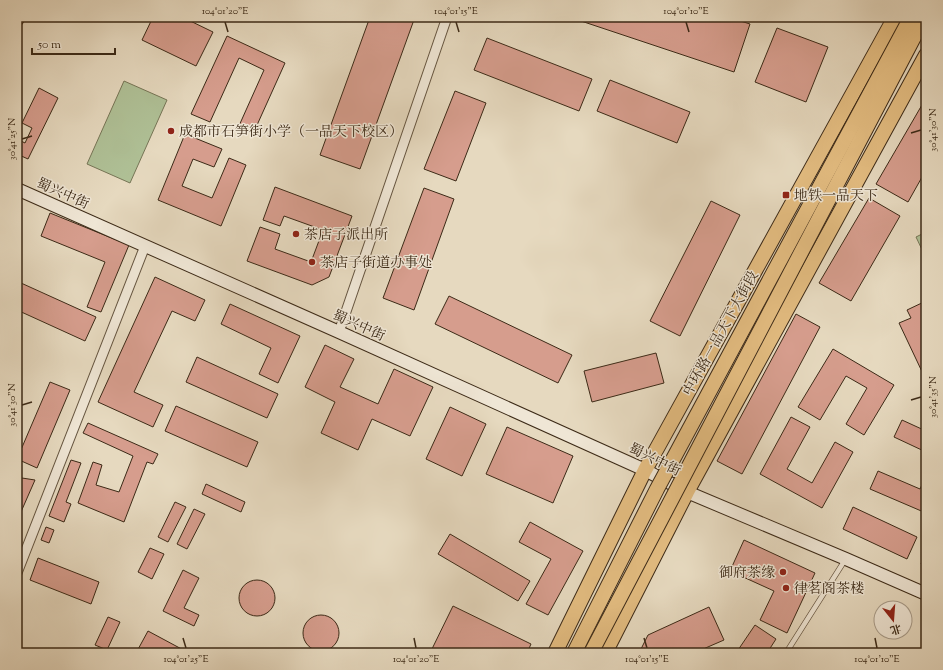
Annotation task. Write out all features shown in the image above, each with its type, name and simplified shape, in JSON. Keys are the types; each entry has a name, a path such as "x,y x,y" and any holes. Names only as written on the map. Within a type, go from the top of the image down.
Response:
{"main road":[{"name":"中环路一品天下大街段","path":"555,653 645,470 895,17"},
{"path":"574,653 657,489 911,17"},
{"path":"591,653 925,17"},
{"path":"605,653 687,492 926,55"}],"street":[{"path":"339,332 447,17"},
{"name":"蜀兴中街","path":"17,189 645,470 687,492 926,594"},
{"path":"17,573 145,246"}],"lane":[{"path":"786,653 846,559"}],"green space":[{"path":"124,81 167,100 130,183 87,164"},
{"path":"926,232 926,258 916,237"}],"building":[{"path":"153,17 182,17 213,32 196,66 142,40"},
{"path":"370,17 415,17 360,169 320,155"},
{"path":"569,17 728,17 750,24 734,72"},
{"path":"777,28 828,47 806,102 755,82"},
{"path":"227,36 285,63 253,134 238,128 264,70 239,58 210,122 191,114"},
{"path":"487,38 592,79 579,111 474,70"},
{"path":"610,80 690,112 677,143 597,111"},
{"path":"39,88 58,98 28,159 17,154 17,139 25,143 32,128 22,123"},
{"path":"455,91 486,103 456,181 424,169"},
{"path":"926,98 926,170 908,202 876,184"},
{"path":"185,134 222,149 214,167 193,159 182,186 212,198 229,158 246,165 221,226 158,200"},
{"path":"275,187 352,216 329,277 312,285 247,261 260,227 280,234 275,249 311,262 323,230 284,216 280,226 263,220"},
{"path":"424,188 454,199 414,310 383,298"},
{"path":"869,198 900,216 851,301 819,283"},
{"path":"711,201 740,215 680,336 650,321"},
{"path":"50,213 129,245 101,312 87,307 105,262 41,236"},
{"path":"155,277 205,300 195,321 172,311 134,392 163,405 153,427 98,402"},
{"path":"21,283 96,317 85,341 17,310 17,292"},
{"path":"449,296 572,355 558,383 435,324"},
{"path":"926,301 926,324 922,326 926,334 925,378 899,323 911,318 907,310"},
{"path":"230,304 300,336 278,383 259,374 271,348 221,324"},
{"path":"796,314 820,327 742,474 717,461"},
{"path":"325,345 354,359 340,387 378,404 394,369 433,387 410,436 372,419 358,450 321,433 335,402 305,387"},
{"path":"833,349 894,385 864,435 846,424 867,388 846,376 820,420 798,407"},
{"path":"656,353 664,383 592,402 584,371"},
{"path":"197,357 278,394 267,418 186,382"},
{"path":"50,382 70,390 37,468 17,459"},
{"path":"176,406 258,442 247,467 165,431"},
{"path":"450,407 486,424 462,476 426,459"},
{"path":"791,417 810,427 787,469 812,483 835,442 853,452 822,508 760,474"},
{"path":"902,420 926,431 926,452 894,437"},
{"path":"88,423 158,454 153,464 147,462 124,522 78,503 93,462 102,465 96,485 119,492 133,456 83,433"},
{"path":"507,427 573,456 553,503 486,474"},
{"path":"71,460 81,463 66,502 71,504 64,522 49,516"},
{"path":"878,471 920,489 926,476 926,513 870,489"},
{"path":"22,478 35,480 17,521 17,488"},
{"path":"206,484 245,502 241,512 202,494"},
{"path":"175,502 186,507 168,542 158,537"},
{"path":"853,507 917,537 907,559 843,529"},
{"path":"194,509 205,514 187,549 177,544"},
{"path":"530,522 583,551 548,615 526,604 551,559 519,542"},
{"path":"46,527 54,530 49,543 41,540"},
{"path":"450,534 530,581 518,601 438,554"},
{"path":"744,540 815,573 787,633 760,620 774,591 730,571"},
{"path":"150,548 164,554 152,579 138,572"},
{"path":"926,553 926,566 921,564"},
{"path":"38,558 99,582 91,604 30,580"},
{"path":"183,570 199,578 184,608 199,615 194,626 163,611"},
{"path":"261,580 270,585 274,591 274,605 270,611 261,616 253,616 244,611 240,605 239,594 244,585 250,581"},
{"path":"453,606 531,644 527,653 430,653"},
{"path":"709,607 724,640 694,653 639,653 648,635"},
{"path":"325,615 334,620 338,626 338,640 334,646 325,651 317,651 308,646 304,640 303,629 308,620 314,616"},
{"path":"108,617 120,622 107,650 95,645"},
{"path":"755,625 776,639 767,653 736,653"},
{"path":"148,631 189,653 136,653"}],"place":[{"name":"成都市石笋街小学（一品天下校区）","path":"171,131"},
{"name":"地铁一品天下","path":"786,195"},
{"name":"茶店子派出所","path":"296,234"},
{"name":"茶店子街道办事处","path":"312,262"},
{"name":"御府茶缘","path":"783,572"},
{"name":"律茗阁茶楼","path":"786,588"}]}
